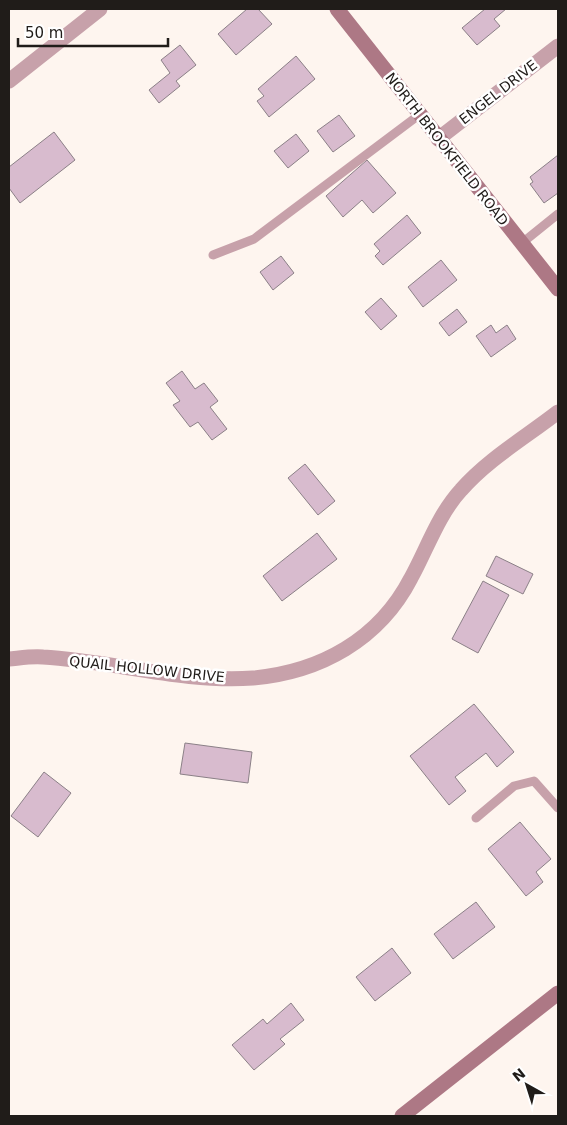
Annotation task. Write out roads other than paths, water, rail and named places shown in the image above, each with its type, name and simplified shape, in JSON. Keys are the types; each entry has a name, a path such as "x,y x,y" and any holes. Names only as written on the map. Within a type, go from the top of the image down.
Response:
{"street":[{"path":"9,81 100,9"},
{"name":"NORTH BROOKFIELD ROAD","path":"337,9 558,289"},
{"name":"ENGEL DRIVE","path":"438,139 558,46"},
{"name":"QUAIL HOLLOW DRIVE","path":"9,659 42,657 216,678 283,674 312,667 364,637 383,619 398,601 446,510 461,490 482,470 558,412"},
{"path":"402,1116 558,993"}],"lane":[{"path":"212,255 254,239 420,114"},
{"path":"522,243 558,214"},
{"path":"476,818 514,786 534,781 558,808"}]}
